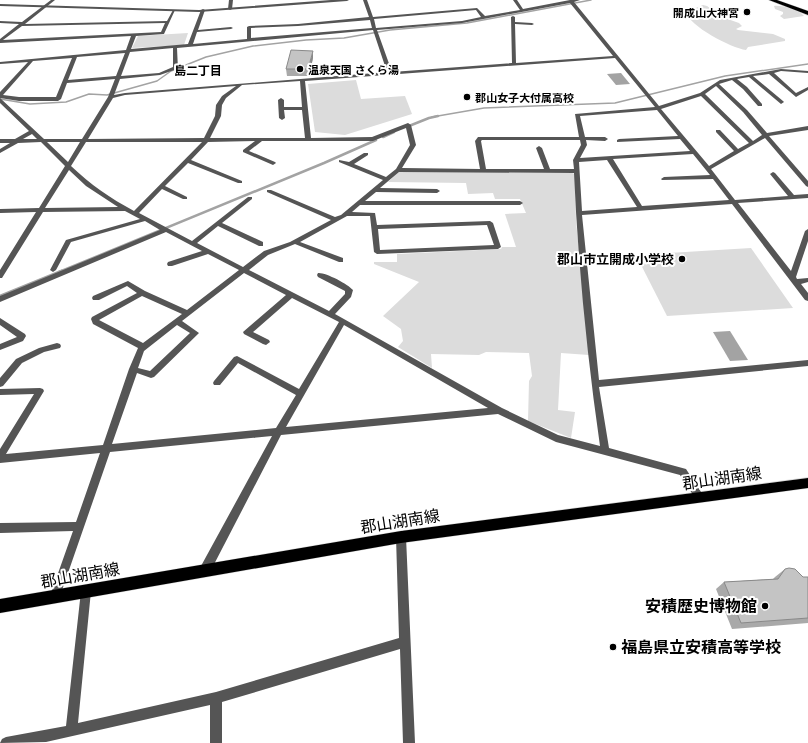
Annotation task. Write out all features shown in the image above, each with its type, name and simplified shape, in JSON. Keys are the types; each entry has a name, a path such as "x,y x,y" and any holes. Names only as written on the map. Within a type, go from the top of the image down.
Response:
{"highway":[{"path":"772,0 808,12"}],"main road":[{"name":"郡山湖南線","path":"0,606 401,537 808,483"}],"street":[{"path":"0,42 53,0"},
{"path":"230,9 231,0"},
{"path":"0,4 174,11 230,9 346,0"},
{"path":"365,0 376,28 390,74"},
{"path":"515,0 522,10"},
{"path":"0,63 376,28 462,22 578,0"},
{"path":"571,1 708,169 808,298"},
{"path":"249,40 249,27 298,25 477,9 484,18"},
{"path":"190,46 204,10"},
{"path":"0,42 162,33 174,11"},
{"path":"514,64 513,20 532,24"},
{"path":"0,22 22,24 168,22"},
{"path":"196,30 231,28"},
{"path":"0,276 111,97 134,35"},
{"path":"65,82 160,74 176,68 175,47"},
{"path":"1,99 56,99 60,97 75,56"},
{"path":"111,97 125,94 240,84 617,57"},
{"path":"1,99 32,60"},
{"path":"605,451 595,384 579,213 576,160 584,145 577,115 658,108 702,94 720,81 781,70 808,72"},
{"path":"770,72 796,95 808,88"},
{"path":"750,76 781,102"},
{"path":"733,79 760,105"},
{"path":"302,80 308,139"},
{"path":"135,214 207,140 224,96 240,84"},
{"path":"717,84 766,135 808,185"},
{"path":"702,94 752,143"},
{"path":"1,99 42,141 98,193 125,209 330,314 499,410 556,438 683,472 700,498"},
{"path":"281,100 282,118"},
{"path":"282,109 305,108"},
{"path":"0,141 373,139 408,125 413,145 398,170 345,214 294,242 266,253 143,347 137,356 55,596"},
{"path":"708,169 766,135 808,128"},
{"path":"718,130 737,151"},
{"path":"0,152 33,131"},
{"path":"619,141 681,137"},
{"path":"483,170 478,141 480,138 605,138"},
{"path":"262,139 245,152 272,163"},
{"path":"539,148 548,171"},
{"path":"576,160 694,152"},
{"path":"350,164 366,154"},
{"path":"544,160 546,157 552,156"},
{"path":"609,158 641,209"},
{"path":"188,161 240,182"},
{"path":"341,161 387,179"},
{"path":"398,170 577,171"},
{"path":"774,174 792,197"},
{"path":"664,179 714,177"},
{"path":"162,187 185,198"},
{"path":"373,190 437,191"},
{"path":"269,191 336,220"},
{"path":"579,213 808,196"},
{"path":"192,244 250,198"},
{"path":"358,203 520,203"},
{"path":"0,211 125,209"},
{"path":"345,214 373,214 374,227 377,252 498,247 490,223 374,227"},
{"path":"53,270 68,240 146,219"},
{"path":"217,223 260,244"},
{"path":"0,299 165,230"},
{"path":"794,280 808,231"},
{"path":"294,242 341,260"},
{"path":"170,264 208,252"},
{"path":"320,275 346,287 349,290 348,295 330,314"},
{"path":"794,280 808,280"},
{"path":"96,298 128,283 142,294 186,313"},
{"path":"142,294 95,319 96,322 143,347"},
{"path":"266,342 247,332 291,295"},
{"path":"0,321 22,336 20,339 0,347"},
{"path":"133,369 151,375 195,333 176,321"},
{"path":"205,570 279,431 343,321"},
{"path":"0,384 19,361 42,350 57,346"},
{"path":"217,383 237,359 301,394"},
{"path":"595,384 808,364"},
{"path":"0,392 40,391 0,458"},
{"path":"0,458 499,410"},
{"path":"0,528 79,526"},
{"path":"401,537 409,743"},
{"path":"71,731 86,591"},
{"path":"6,743 45,740 71,731 216,698 406,642"},
{"path":"216,698 216,743"}],"shaded area":[{"path":"703,5 714,11 713,13 716,15 739,23 742,26 736,29 738,30 773,34 785,39 785,41 748,47 746,50 721,41 702,30 689,18 686,12"},
{"path":"774,6 790,8 804,16 784,19 780,16 783,12 775,9"},
{"path":"188,33 184,45 132,48 138,36"},
{"path":"621,73 630,84 616,85 607,74"},
{"path":"356,80 361,99 405,96 412,114 345,135 315,132 308,84"},
{"path":"400,171 575,174 576,221 589,355 561,353 558,410 575,412 571,438 528,421 529,381 532,376 529,353 486,352 479,355 431,354 432,368 398,347 403,341 401,329 383,316 419,282 374,264 374,262 397,262 397,254 516,247 505,214 526,213 520,199 495,199 493,193 468,194 466,183 388,182"},
{"path":"751,248 793,308 667,316 636,255"},
{"path":"730,331 748,360 730,361 713,332"}],"building":[{"path":"291,50 313,51 308,69 286,69"},
{"name":"安積歴史博物館","path":"785,569 795,569 803,577 808,577 808,618 741,623 724,582 778,579"}],"waterway":[{"path":"0,99 30,104 66,102 89,94 107,95 157,81 171,71 206,57 253,46 306,40 344,38 390,30 467,23 591,0"},
{"path":"432,117 484,108 615,103 725,76 808,64"},
{"path":"409,126 438,116"},
{"path":"383,137 394,132"},
{"path":"59,272 324,163 376,140"},
{"path":"0,296 62,271"}],"place":[{"name":"開成山大神宮","path":"747,12"},
{"name":"温泉天国 さくら湯","path":"300,69"},
{"name":"郡山女子大付属高校","path":"467,97"},
{"name":"郡山市立開成小学校","path":"682,259"},
{"name":"安積歴史博物館","path":"765,606"},
{"name":"福島県立安積高等学校","path":"613,647"}],"district":[{"name":"島二丁目","path":"198,70"}]}
